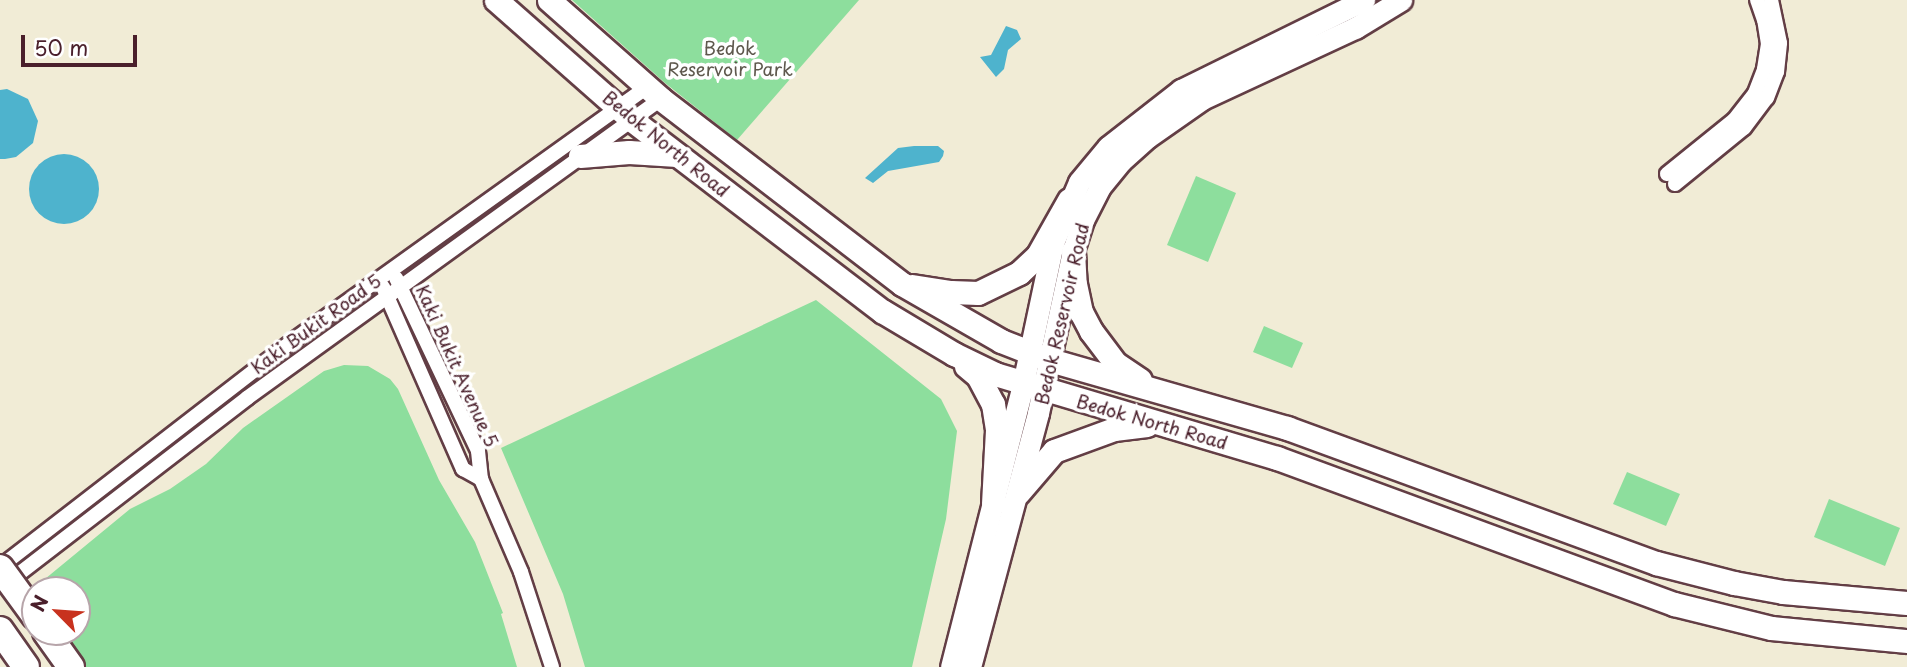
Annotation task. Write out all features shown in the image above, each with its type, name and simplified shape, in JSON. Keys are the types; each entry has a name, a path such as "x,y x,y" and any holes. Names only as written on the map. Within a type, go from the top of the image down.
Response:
{"highway":[{"path":"0,567 21,597"},
{"path":"0,630 26,667"},
{"path":"56,646 71,667"}],"main road":[{"name":"Bedok North Road","path":"496,0 677,155 882,311 954,354 1033,387 1277,457 1674,604 1770,628 1907,641"},
{"name":"Bedok North Road","path":"550,0 654,93 902,284 974,327 1040,357 1287,428 1656,563 1734,583 1783,592 1907,603"},
{"name":"Bedok Reservoir Road","path":"1040,357 1053,243 1069,200 1085,173 1108,147 1168,99 1225,66 1364,0"},
{"name":"Bedok Reservoir Road","path":"970,667 1018,493 1033,387 1040,357 1083,220 1105,179 1121,160 1167,122 1215,91 1354,28 1401,0"},
{"path":"580,156 620,152 677,155"},
{"path":"902,284 951,292 978,293 1019,273 1038,255 1069,200"},
{"path":"1073,251 1074,284 1081,312 1091,331 1115,363 1154,390"},
{"path":"954,354 978,376 993,404 997,430 993,503"},
{"name":"Bedok Reservoir Road","path":"951,667 993,503 1033,387"},
{"path":"1018,493 1054,451 1114,429 1157,424"}],"street":[{"path":"1757,0 1768,44 1764,69 1755,93 1734,120 1671,179 1707,159 1751,121 1762,106 1775,81 1780,43 1771,0"},
{"name":"Kaki Bukit Road 5","path":"0,567 291,342 654,93"},
{"name":"Kaki Bukit Road 5","path":"0,589 247,398 580,156 626,114"},
{"name":"Kaki Bukit Avenue 5","path":"393,270 478,451 481,479 522,572 552,667"},
{"name":"Kaki Bukit Avenue 5","path":"379,280 463,468 481,479"}],"green space":[{"name":"Bedok Reservoir Park","path":"572,0 859,0 737,140 665,83"},
{"path":"1196,176 1236,193 1208,262 1167,245"},
{"path":"816,300 941,399 957,431 946,519 912,667 585,667 563,594 501,448"},
{"path":"1264,326 1303,343 1292,368 1253,352"},
{"path":"344,365 368,366 390,379 398,389 439,480 475,542 503,613 501,614 517,667 86,667 72,646 91,646 91,576 49,576 130,509 170,489 206,464 243,428 324,371"},
{"path":"1627,472 1680,494 1666,526 1613,504"},
{"path":"1829,499 1900,528 1885,566 1814,537"}],"water":[{"path":"1006,26 1017,30 1021,39 1008,50 1004,69 996,77 980,57 991,55"},
{"path":"7,89 28,99 38,121 33,143 16,157 0,159 0,90"},
{"path":"938,146 944,151 943,156 939,162 888,171 873,183 865,178 898,148"},
{"path":"64,154 83,160 93,170 99,189 93,208 83,218 64,224 45,218 35,208 29,189 35,170 45,160"}]}
